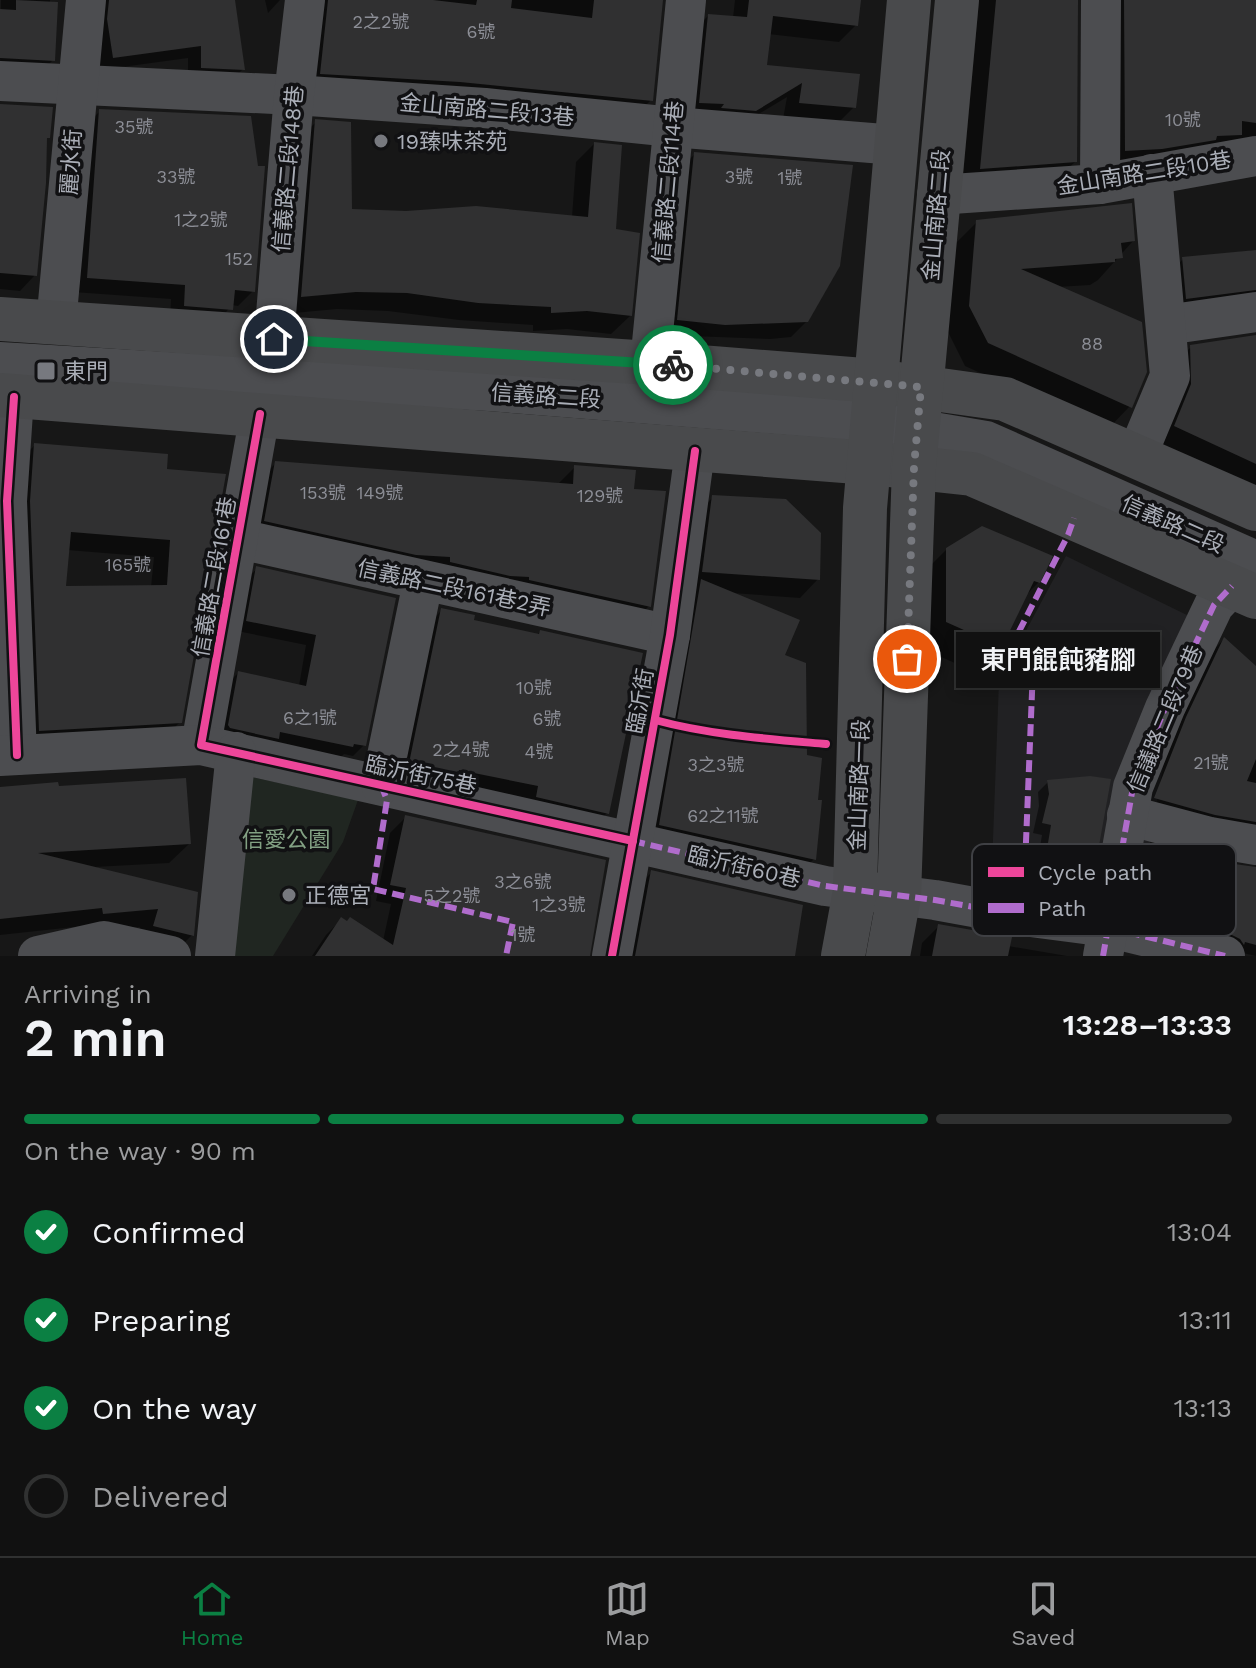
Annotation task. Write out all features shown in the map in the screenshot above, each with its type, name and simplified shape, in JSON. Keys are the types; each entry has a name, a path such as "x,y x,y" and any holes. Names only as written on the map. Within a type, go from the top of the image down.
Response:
{"main road":[{"name":"金山南路二段","path":"873,422 909,0"},
{"name":"金山南路二段","path":"916,448 957,0"},
{"name":"信義路二段","path":"0,319 650,363 873,422 916,448 972,474 1248,581"},
{"name":"信義路二段","path":"5,385 260,414 695,451 873,422 921,387 1005,399 1256,509"},
{"name":"金山南路一段","path":"843,956 855,891 865,508 873,422"},
{"name":"金山南路一段","path":"888,956 899,896 916,448"}],"street":[{"name":"麗水街","path":"56,324 86,0"},
{"name":"信義路二段148巷","path":"274,339 305,0"},
{"name":"信義路二段114巷","path":"650,363 686,0"},
{"path":"1100,184 1101,0"},
{"name":"金山南路二段13巷","path":"0,81 485,108 896,145"},
{"name":"金山南路二段10巷","path":"937,195 1100,184 1256,156"},
{"path":"1137,455 1170,376 1152,174"},
{"path":"1166,325 1256,312"},
{"path":"5,385 8,756"},
{"name":"信義路二段","path":"5,385 488,391 873,422"},
{"name":"信義路二段161巷","path":"215,956 219,749 239,539 260,414"},
{"name":"臨沂街","path":"612,956 670,635 695,451"},
{"name":"信義路二段161巷2弄","path":"239,539 670,635"},
{"name":"信議路二段79巷","path":"1122,844 1133,787 1165,708 1214,605 1248,581"},
{"path":"381,785 423,582"},
{"name":"臨沂街75巷","path":"8,756 219,749 633,841"},
{"path":"1127,815 1210,837 1256,845"},
{"name":"臨沂街60巷","path":"633,841 825,886 899,896 972,912"},
{"name":"臨沂街60巷","path":"1078,936 1225,956"},
{"path":"38,956 104,941 161,955"}],"shaded area":[{"path":"1066,556 1189,616 1150,844 993,844 999,681"},
{"path":"1098,936 1226,936 1218,956"}],"green space":[{"name":"信愛公園","path":"243,775 358,800 343,842 273,956 228,956"}],"building":[{"path":"16,0 58,2 55,61 0,58 0,9 16,10"},
{"path":"109,0 235,0 245,70 201,68 201,46 113,58 107,19"},
{"path":"328,0 433,0 476,5 477,0 512,0 511,8 592,18 594,0 663,0 653,101 460,82 320,74"},
{"path":"749,0 861,0 858,26 773,16 767,65 860,74 856,108 799,103 802,83 756,111 721,108 724,104 699,103 708,14 747,17"},
{"path":"996,0 1078,0 1077,162 980,169"},
{"path":"1124,0 1256,0 1256,123 1242,121 1242,135 1217,136 1216,140 1162,149 1125,151"},
{"path":"0,104 53,107 50,138 47,138 37,276 0,273"},
{"path":"99,109 251,116 258,166 265,166 255,292 235,290 233,310 184,306 185,285 87,278"},
{"path":"315,119 351,122 352,209 406,211 476,206 588,217 594,142 622,145 616,229 640,233 632,316 587,311 551,313 551,307 478,303 407,293 356,292 301,297"},
{"path":"694,152 853,165 840,266 808,322 725,325 677,320"},
{"path":"1132,203 1135,241 1121,243 1123,258 1115,259 1115,262 1021,269 1142,322 1147,372 1132,408 988,343 969,306 976,220"},
{"path":"1256,250 1256,290 1186,299 1182,257"},
{"path":"1256,335 1256,464 1174,426 1191,384 1190,345"},
{"path":"34,443 168,454 167,469 226,474 182,723 39,731 30,501","holes":["71,532 170,540 167,585 66,586"]},
{"path":"275,461 573,484 574,465 636,470 634,489 666,491 651,607 529,580 529,577 510,576 450,562 450,557 416,555 264,521"},
{"path":"712,495 786,499 821,533 820,580 702,572"},
{"path":"982,526 1053,556 1040,583 1034,581 1002,647 946,622 946,548"},
{"path":"256,566 396,598 366,746 354,744 353,747 280,732 279,739 228,725 238,671 306,686 316,635 246,621"},
{"path":"701,579 800,620 785,655 806,663 807,755 822,758 818,800 822,800 816,860 659,825"},
{"path":"441,608 475,615 474,620 539,634 540,630 643,653 609,814 536,797 538,786 459,770 457,779 408,768"},
{"path":"1224,637 1256,666 1256,759 1247,781 1256,783 1256,822 1215,815 1154,798 1186,717"},
{"path":"1090,776 1111,779 1099,844 1048,844 1051,825 1042,823 1049,794 1047,780"},
{"path":"186,778 191,844 38,853 198,892 194,936 153,926 158,909 103,914 102,908 0,919 0,787"},
{"path":"405,815 606,860 590,956 315,956 341,917 347,921 350,917 393,945 406,888 390,885"},
{"path":"1236,864 1256,867 1256,945 1245,942 1244,945 1234,936"},
{"path":"651,870 803,905 795,956 635,956"},
{"path":"938,924 972,930 972,936 1012,937 1008,956 932,956"}],"marked path":[{"path":"1026,844 1033,668 1006,657 1074,518"},
{"path":"1123,844 1133,787 1165,708 1214,605 1232,586"},
{"path":"381,785 387,800 373,889 513,922 506,956"},
{"path":"633,841 825,886 972,907"},
{"path":"1103,956 1107,936"},
{"path":"1144,936 1225,956"}],"cycle path":[{"path":"14,397 7,501 17,755"},
{"path":"260,414 201,745 633,841"},
{"path":"612,956 670,635 695,451"},
{"path":"655,720 718,733 826,744"}],"way so far":[{"path":"673,365 921,387 914,467 907,659"}],"place":[{"name":"19臻味茶苑","path":"381,141"},
{"name":"東門","path":"46,371"},
{"name":"東門餛飩豬腳","path":"907,659"},
{"name":"正德宮","path":"289,895"}],"route":[{"path":"274,339 673,365"}]}
